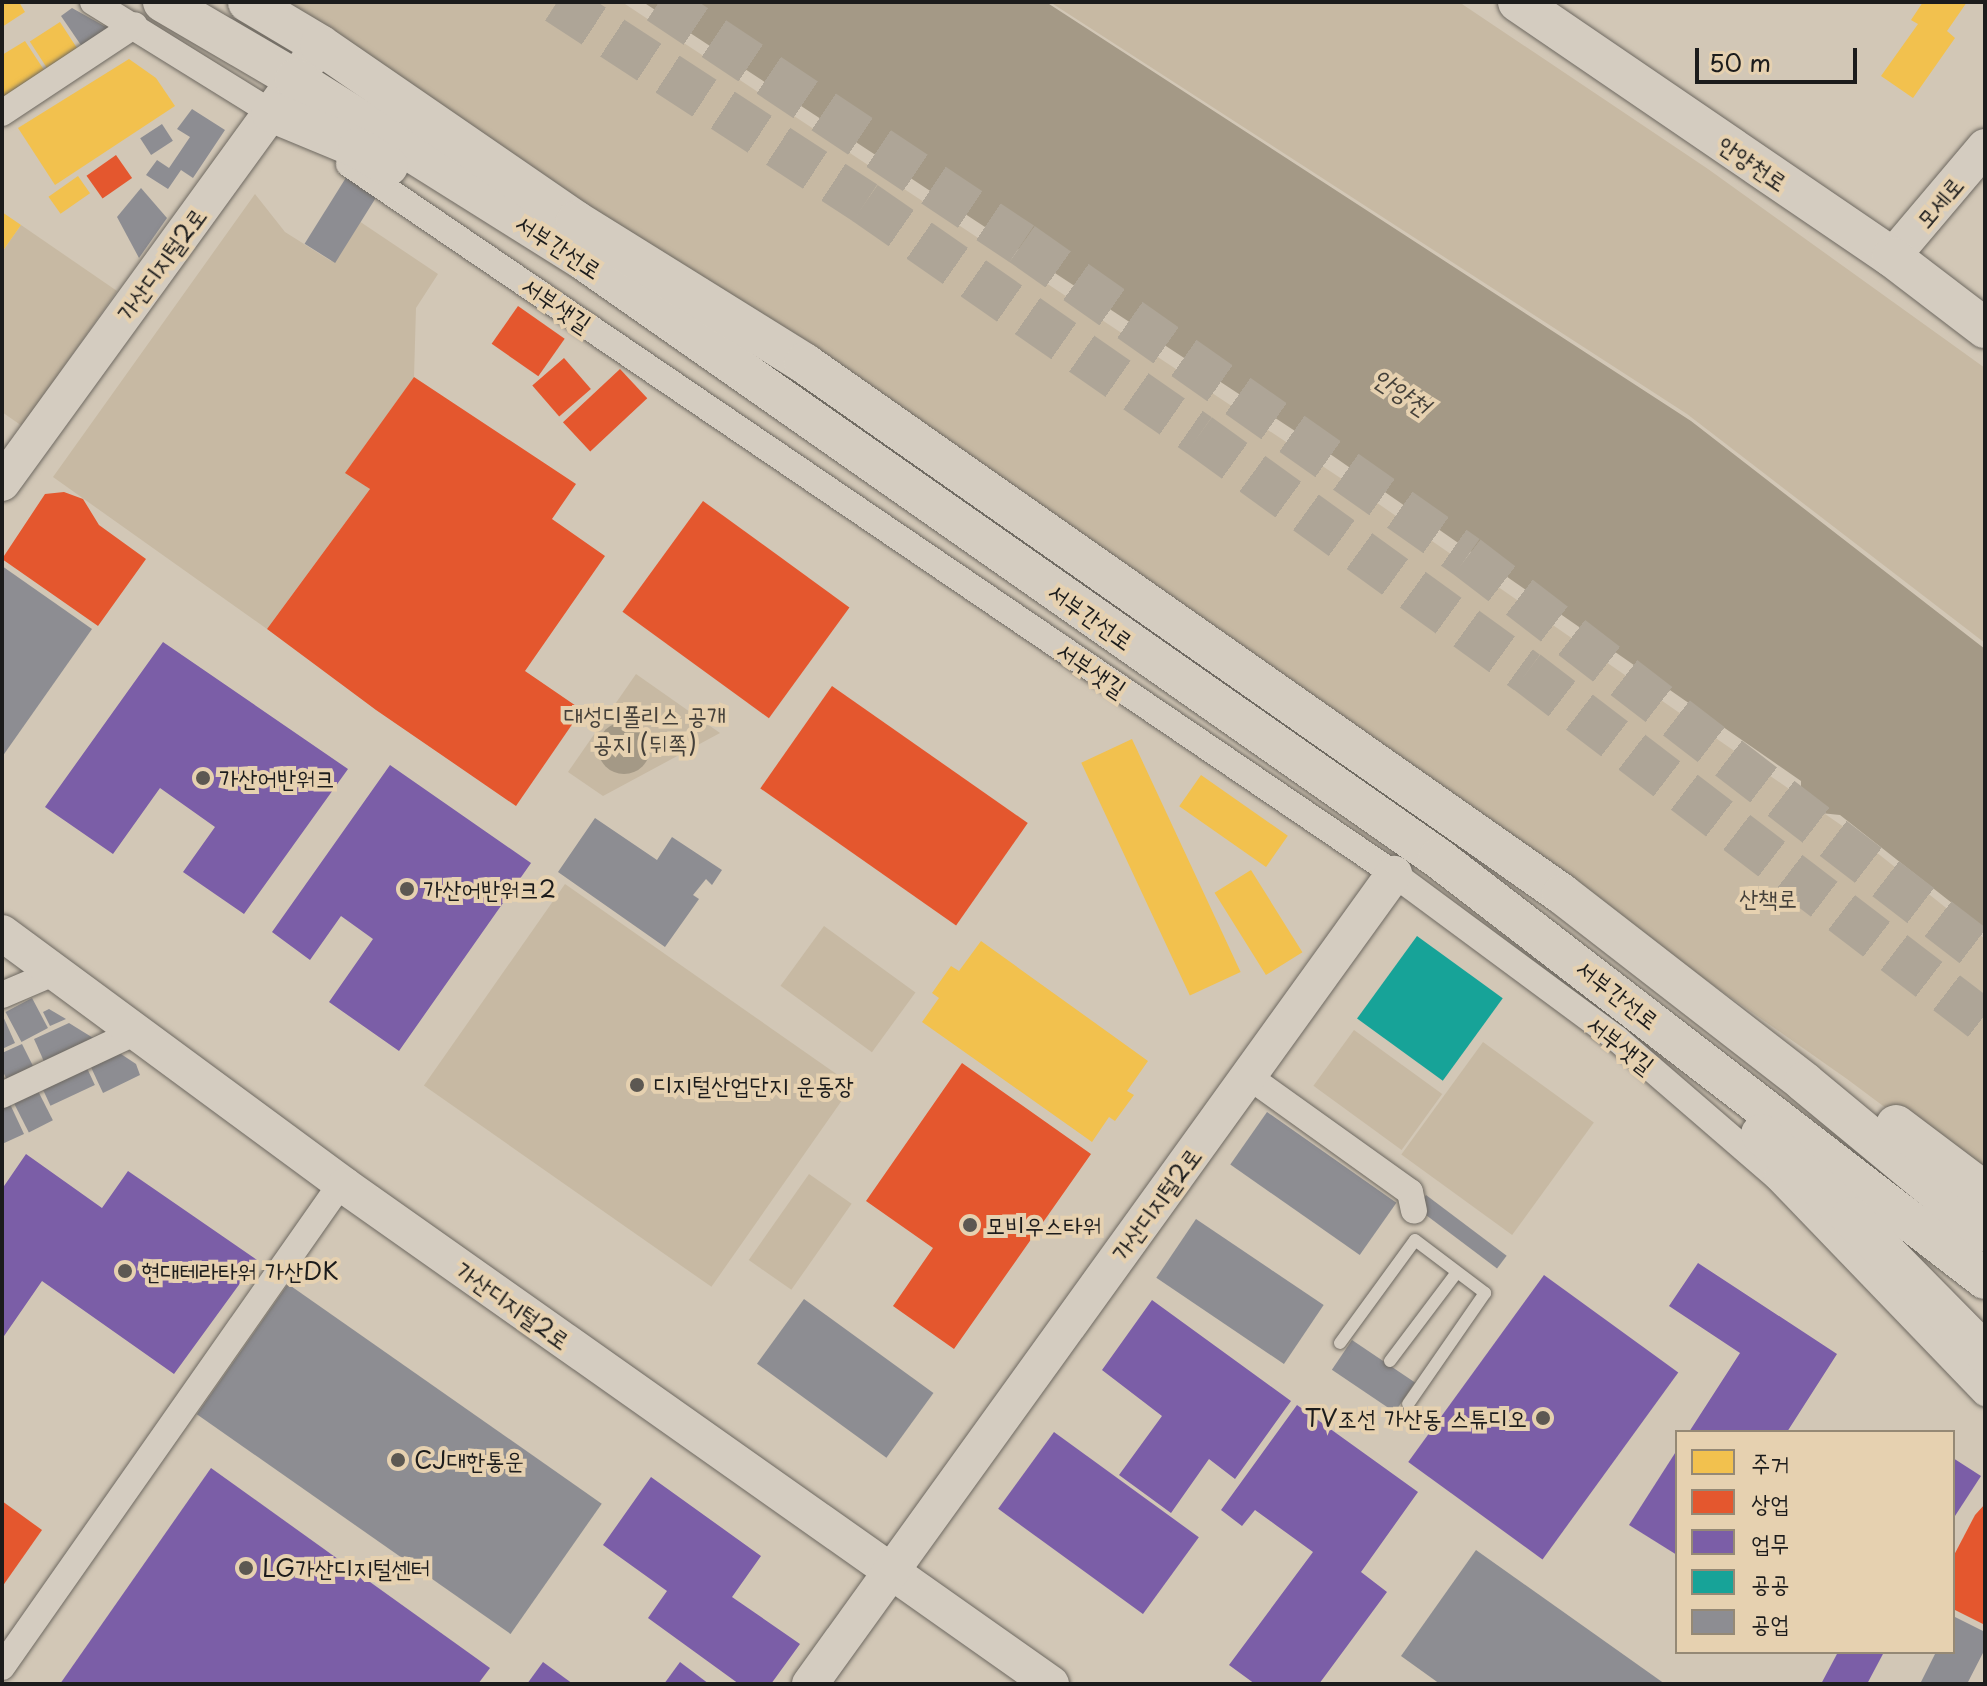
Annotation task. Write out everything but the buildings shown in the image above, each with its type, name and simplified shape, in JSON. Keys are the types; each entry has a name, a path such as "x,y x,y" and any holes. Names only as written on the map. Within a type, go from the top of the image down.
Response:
{"main road":[{"name":"서부간선로","path":"248,2 320,45 576,221 804,363 1562,894 1804,1082 1985,1232"},
{"name":"안양천로","path":"1518,2 1892,257 1985,328"},
{"name":"서부간선로","path":"149,14 295,79 585,261 1438,858 1985,1279"},
{"path":"271,112 358,148 776,397"},
{"path":"1562,894 1787,1045 1985,1192"},
{"path":"1532,928 1851,1217 1985,1353"}],"street":[{"name":"서부샛길","path":"93,2 149,14 271,112 485,254 1394,874 1617,1039 1700,1109 1834,1233 1985,1393"},
{"path":"2,113 149,14"},
{"name":"가산디지털2로","path":"2,483 320,45"},
{"name":"모세로","path":"1892,257 1985,147"},
{"name":"가산디지털2로","path":"890,1573 1394,874"},
{"name":"가산디지털2로","path":"2,933 345,1186 1051,1684"},
{"path":"2,995 56,972"},
{"path":"2,1095 138,1031"},
{"path":"1248,1076 1410,1192 1414,1211"},
{"path":"2,1667 333,1195"},
{"path":"810,1684 890,1573"}],"lane":[{"path":"1340,1343 1415,1240 1414,1211"},
{"path":"1408,1404 1485,1293 1415,1240"},
{"path":"1390,1361 1457,1272"}],"green space":[{"name":"산책로","path":"266,2 622,2 1360,491 1851,832 1985,939 1985,1182 1847,1079 981,471"},
{"path":"1050,2 1459,2 1708,169 1985,368 1985,643 1687,414"},
{"path":"255,194 285,232 331,261 359,221 438,274 416,308 414,377 346,472 370,489 267,629 53,477"},
{"path":"21,225 117,291 22,426 2,412 2,252"},
{"name":"대성디폴리스 공개 공지 (뒤쪽)","path":"636,674 720,733 603,796 568,772"},
{"name":"디지털산업단지 운동장","path":"565,884 853,1085 711,1287 424,1086"},
{"path":"824,926 915,992 872,1052 781,986"},
{"path":"1354,1030 1442,1094 1402,1150 1313,1086"},
{"path":"1483,1042 1594,1123 1512,1235 1401,1154"},
{"path":"809,1174 852,1204 791,1290 749,1260"}],"water":[{"name":"안양천","path":"643,2 1046,2 1691,421 1985,649 1985,929 1840,815 1801,811 1801,781 1333,456"},
{"path":"624,722 643,729 650,748 643,767 624,774 605,767 598,748 605,729"}],"tunnel":[{"path":"557,2 865,203 1199,435 1527,672 1985,1022"},
{"path":"659,2 1022,244 1467,557 1985,955"}],"place":[{"name":"가산어반워크","path":"203,778"},
{"name":"가산어반워크2","path":"407,889"},
{"name":"디지털산업단지 운동장","path":"637,1085"},
{"name":"모비우스타워","path":"970,1225"},
{"name":"현대테라타워 가산DK","path":"125,1271"},
{"name":"TV조선 가산동 스튜디오","path":"1543,1418"},
{"name":"CJ대한통운","path":"398,1460"},
{"name":"LG가산디지털센터","path":"246,1568"}]}
